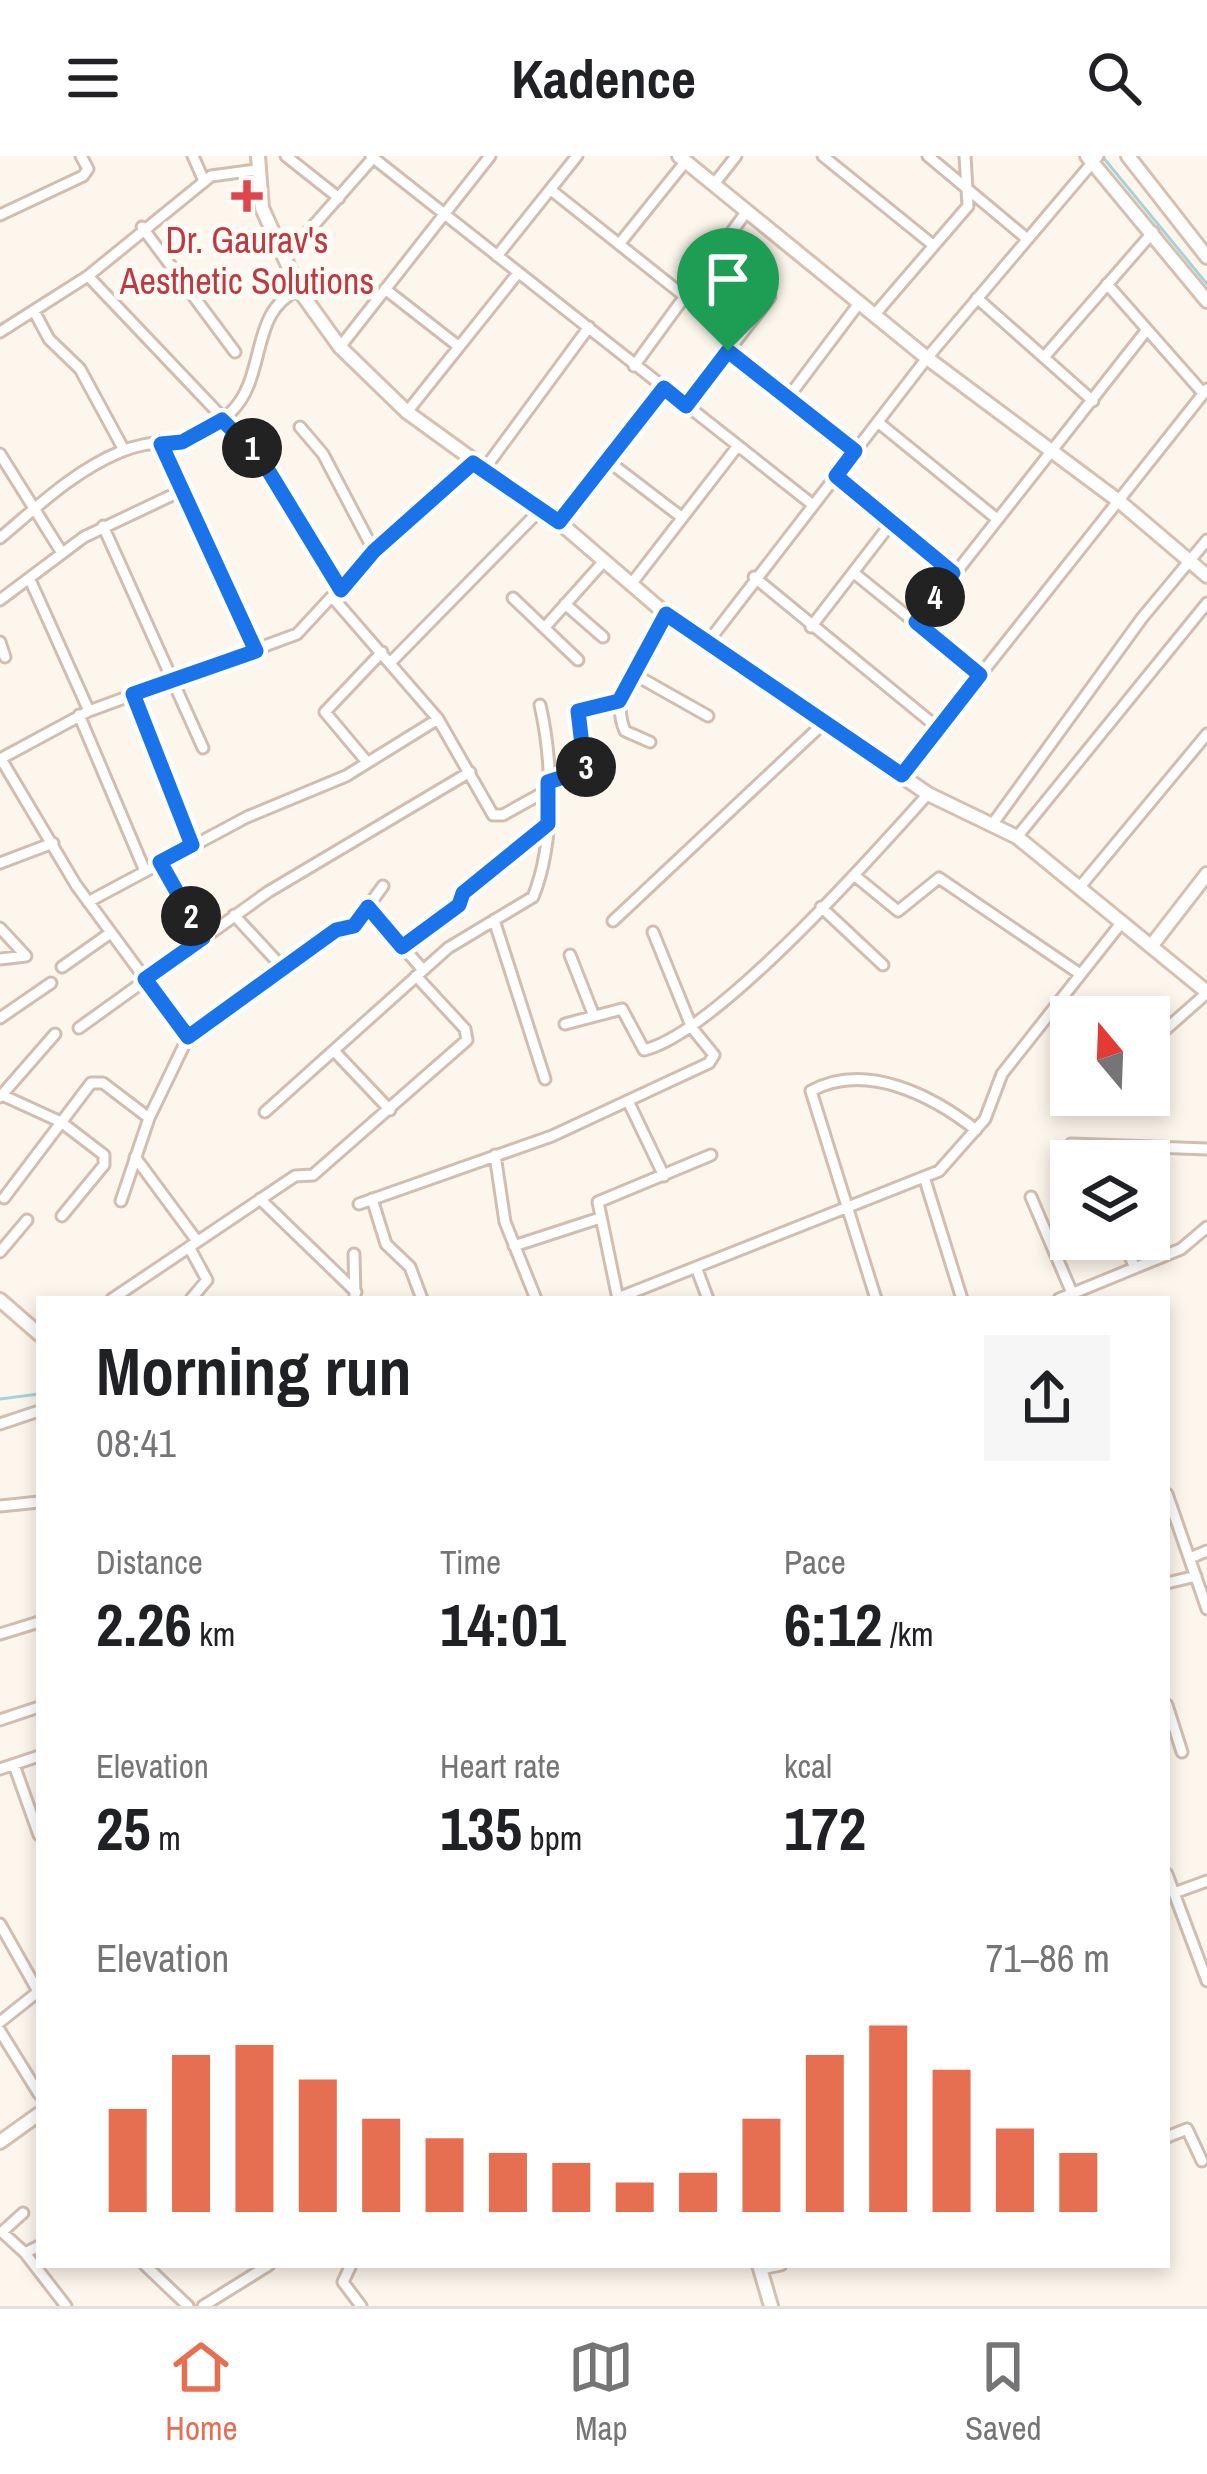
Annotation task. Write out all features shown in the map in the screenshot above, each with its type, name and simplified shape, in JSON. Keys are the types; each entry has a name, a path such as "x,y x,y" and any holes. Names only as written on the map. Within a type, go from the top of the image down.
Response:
{"street":[{"path":"0,215 83,176 88,169 81,156"},
{"path":"193,156 204,181"},
{"path":"286,156 339,198"},
{"path":"340,347 490,156"},
{"path":"497,256 578,156"},
{"path":"714,184 736,156"},
{"path":"823,156 933,245"},
{"path":"928,156 1026,238"},
{"path":"876,313 968,206 971,190 965,156"},
{"path":"1128,156 1207,257"},
{"path":"284,259 372,157 813,505"},
{"path":"708,642 927,358 1092,158 1207,301"},
{"path":"620,243 683,159 927,358 1120,502 1207,576"},
{"path":"0,332 88,276 142,227 204,181 257,163 262,208 299,290 340,347 406,412 559,522 666,614 827,720 928,794 1017,837 1152,945 1207,992 1170,1025"},
{"path":"551,190 683,296"},
{"path":"634,366 747,211"},
{"path":"142,227 235,352"},
{"path":"1045,356 1153,232"},
{"path":"686,406 770,294 718,249"},
{"path":"406,412 518,273"},
{"path":"88,276 260,457 338,594 438,719 498,817 585,770 580,709 619,701"},
{"path":"902,775 1205,391 1107,284"},
{"path":"0,538 78,474 124,450 182,442 222,420 254,379 270,314 284,297 299,290"},
{"path":"385,290 458,346"},
{"path":"977,298 1093,400"},
{"path":"788,399 861,302"},
{"path":"34,311 49,339 80,369 124,450"},
{"path":"188,1037 109,934 0,759 84,713 297,634 374,551 478,467 590,327"},
{"path":"916,622 1147,331"},
{"path":"728,351 855,451"},
{"path":"559,522 664,388"},
{"path":"879,424 997,519"},
{"path":"300,427 323,454 374,551"},
{"path":"161,444 256,651"},
{"path":"632,583 737,447"},
{"path":"0,454 62,553"},
{"path":"608,460 680,516"},
{"path":"836,476 953,573"},
{"path":"0,600 103,526 183,490"},
{"path":"391,662 540,510"},
{"path":"811,627 892,522"},
{"path":"103,526 202,748"},
{"path":"994,822 1142,618 1207,540"},
{"path":"544,627 604,560"},
{"path":"854,572 980,675"},
{"path":"754,578 937,727"},
{"path":"31,582 145,871"},
{"path":"513,598 578,660"},
{"path":"1017,837 1207,603"},
{"path":"565,604 603,637"},
{"path":"650,742 625,731 619,701 630,672 666,614"},
{"path":"0,641 5,657"},
{"path":"367,762 325,712 382,652"},
{"path":"630,672 708,716"},
{"path":"133,694 192,845"},
{"path":"265,1112 420,973 494,920 528,905 548,824 540,705"},
{"path":"88,902 192,845 367,762 438,719"},
{"path":"613,921 827,720"},
{"path":"1079,888 1207,734"},
{"path":"80,1028 234,915 470,772"},
{"path":"565,1024 622,1009 644,1050 692,1028 821,907 928,794"},
{"path":"402,947 548,824"},
{"path":"0,863 52,843"},
{"path":"160,862 203,938"},
{"path":"854,874 898,910 939,878 1080,974"},
{"path":"1152,945 1207,874"},
{"path":"121,1201 149,1118 188,1037 336,930 354,926 382,886"},
{"path":"116,1296 295,1176 313,1175 469,1036 368,907"},
{"path":"821,907 883,965"},
{"path":"234,915 284,969"},
{"path":"494,920 545,1079"},
{"path":"626,1296 925,1180 976,1130 1002,1074 1122,922"},
{"path":"0,928 26,956 0,959"},
{"path":"359,1204 628,1101 712,1060 692,1028 653,932"},
{"path":"62,968 109,934"},
{"path":"570,955 594,1016"},
{"path":"0,1018 51,983"},
{"path":"56,1034 1,1096 62,1122 106,1160 62,1216"},
{"path":"335,1052 390,1110"},
{"path":"875,1296 850,1206 810,1095 815,1087 868,1081 907,1089 937,1100 976,1130"},
{"path":"4,1198 85,1087 96,1082 149,1118"},
{"path":"628,1101 664,1175"},
{"path":"1170,1148 1207,1149"},
{"path":"495,1155 501,1207 535,1296"},
{"path":"617,1296 600,1218 602,1199 711,1155"},
{"path":"135,1157 193,1244 210,1296"},
{"path":"925,1180 961,1296"},
{"path":"1030,1196 1072,1293"},
{"path":"260,1198 356,1296"},
{"path":"372,1199 383,1238 410,1267 421,1296"},
{"path":"514,1246 600,1218"},
{"path":"0,1252 27,1220"},
{"path":"1066,1296 1181,1249 1207,1227"},
{"path":"354,1254 356,1296"},
{"path":"1132,1260 1134,1266"},
{"path":"696,1268 707,1296"},
{"path":"194,1296 205,1287"},
{"path":"0,1300 36,1331"},
{"path":"0,1424 36,1412"},
{"path":"0,1506 36,1502"},
{"path":"1170,1502 1207,1609"},
{"path":"1190,1558 1207,1551"},
{"path":"1170,1582 1196,1576"},
{"path":"0,1634 36,1623"},
{"path":"0,1720 36,1708"},
{"path":"1170,1715 1182,1752"},
{"path":"0,1769 36,1757"},
{"path":"14,1765 36,1827"},
{"path":"1207,1881 1172,1900 1207,1981"},
{"path":"0,1924 36,1987"},
{"path":"36,1995 0,2026 36,2089"},
{"path":"0,2142 36,2116"},
{"path":"1170,2136 1187,2128 1202,2161"},
{"path":"23,2212 2,2232 36,2267"},
{"path":"25,2253 36,2248"},
{"path":"37,2268 66,2306"},
{"path":"149,2268 185,2305"},
{"path":"203,2306 264,2268"},
{"path":"350,2268 343,2282 361,2306"},
{"path":"760,2268 771,2306"}],"waterway":[{"path":"1102,156 1207,284"},
{"path":"0,1399 36,1394"}],"place":[{"name":"Dr. Gaurav's Aesthetic Solutions","path":"247,196"}],"route":[{"path":"728,351 855,451 836,476 953,573 916,622 980,675 902,775 666,614 630,672 619,701 578,711 585,770 548,782 548,824 463,893 459,905 402,947 368,907 354,926 336,930 188,1037 145,979 203,938 160,862 192,845 133,694 256,651 161,444 182,442 222,420 260,457 341,590 374,551 473,463 559,522 664,388 686,406 728,351"}]}
